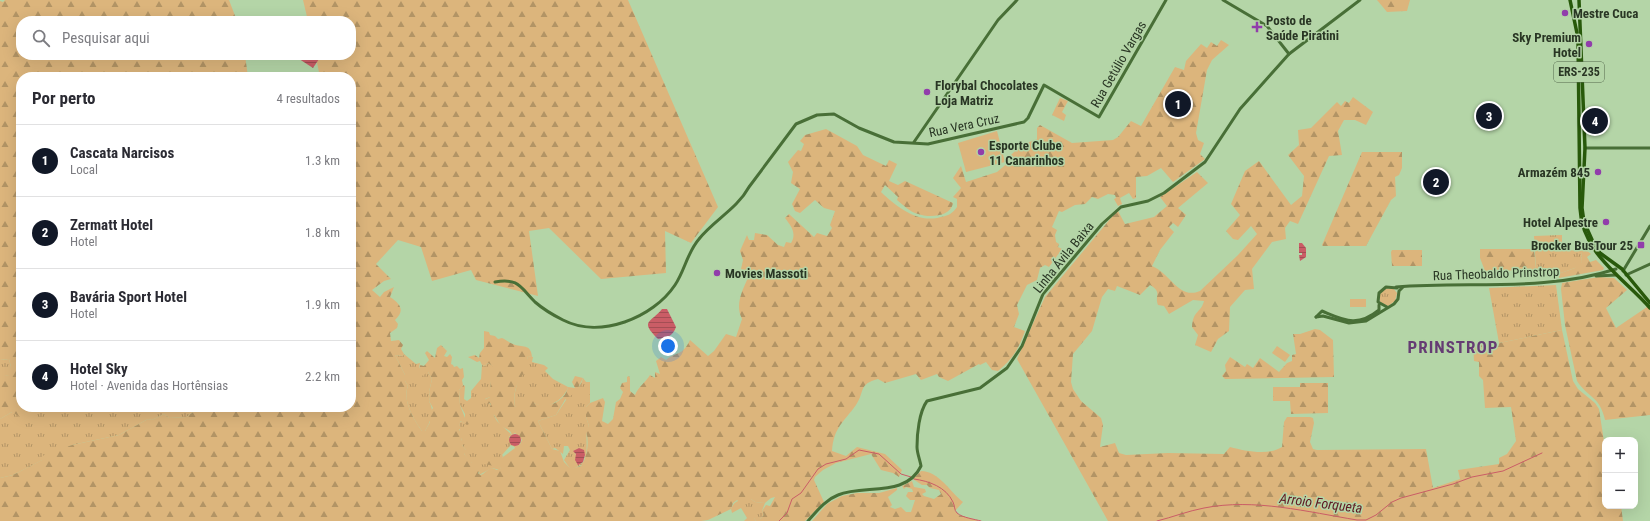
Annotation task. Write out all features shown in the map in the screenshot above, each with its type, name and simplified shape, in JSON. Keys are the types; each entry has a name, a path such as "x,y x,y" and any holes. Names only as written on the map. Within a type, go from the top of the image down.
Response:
{"main road":[{"name":"ERS-235","path":"1570,0 1578,38 1582,148 1580,208 1582,223 1592,247 1611,270 1650,308"},
{"name":"ERS-235","path":"1579,0 1582,208 1586,228 1600,253 1621,269 1650,303"},
{"path":"1617,275 1621,269"},
{"path":"1617,275 1621,269"},
{"path":"1617,275 1626,275"}],"street":[{"path":"914,142 998,20 1017,0"},
{"name":"Rua Getúlio Vargas","path":"1044,85 1099,117 1123,78 1166,0"},
{"path":"1223,0 1267,26 1288,54 1360,0"},
{"name":"Linha Ávila Baixa","path":"808,521 826,502 838,495 854,490 883,489 908,481 916,476 921,466 917,448 920,421 924,406 928,401 980,388 1007,368 1022,346 1043,294 1102,224 1121,207 1148,201 1164,193 1205,162 1245,102 1288,54"},
{"name":"Rua Vera Cruz","path":"495,282 508,280 516,282 543,308 576,325 595,326 628,322 644,313 671,290 677,282 686,259 698,240 742,198 801,120 818,115 834,114 859,128 894,142 914,142 925,144 941,142 1023,123 1028,119 1044,85"},
{"path":"1582,148 1650,148"},
{"path":"1621,269 1628,261 1650,226"},
{"path":"1626,275 1650,264"},
{"name":"Rua Theobaldo Prinstrop","path":"1380,305 1378,296 1381,290 1389,286 1403,287 1558,282 1621,269"},
{"name":"Rua Theobaldo Prinstrop","path":"1588,276 1617,275"},
{"path":"1396,287 1399,291"},
{"path":"1387,307 1380,305 1379,310 1363,319 1343,320 1322,311 1316,317 1323,316 1342,322 1360,322 1371,319 1396,302 1399,291 1403,287"}],"green space":[{"path":"5,0 229,0 235,16 16,16 16,60 246,60 247,72 16,72 16,412 24,412 20,417 12,412 0,419 0,374 9,376 8,371 11,367 9,359 0,360 0,1 3,2"},
{"path":"303,0 628,0 718,207 691,243 665,231 666,273 601,279 549,228 529,231 538,296 476,280 471,270 432,281 421,247 398,240 376,264 391,279 384,281 372,290 380,297 384,292 394,287 390,297 397,302 401,311 395,320 398,324 397,328 390,333 391,341 399,340 403,345 401,349 404,354 403,356 395,355 405,375 405,381 408,386 407,397 410,410 422,431 425,431 430,422 430,412 433,408 429,401 429,392 432,379 428,372 422,376 418,374 420,365 424,366 429,360 425,353 427,351 435,358 437,348 441,345 447,351 444,356 447,357 450,354 452,357 451,364 460,369 463,368 463,385 459,390 460,405 465,418 470,417 472,420 471,423 467,425 461,421 459,424 461,428 459,430 461,431 461,440 464,442 462,445 467,451 464,454 472,463 477,461 480,465 485,462 482,456 484,453 487,457 490,456 495,463 515,448 514,446 520,444 522,440 515,433 512,435 510,431 501,426 494,415 486,412 491,405 490,403 486,405 484,400 490,397 486,393 490,390 491,381 487,381 486,376 493,366 488,363 485,366 482,365 480,361 477,362 468,357 475,355 479,358 480,353 484,348 484,331 489,332 490,335 495,336 498,339 502,338 530,350 532,357 528,356 527,361 529,364 516,389 514,400 515,407 525,399 528,401 529,391 536,391 540,396 538,401 534,403 539,405 550,405 555,403 563,397 568,387 575,388 572,382 575,376 583,378 578,388 578,392 566,398 556,415 538,421 552,449 560,451 564,462 571,469 581,466 585,458 588,444 586,430 589,426 586,417 586,407 590,403 603,398 605,402 602,421 608,424 613,419 616,402 620,399 623,392 620,388 622,383 627,382 627,377 629,376 630,378 630,391 635,395 650,375 655,378 655,372 660,374 656,361 661,357 666,360 682,351 690,340 708,356 714,351 726,334 736,337 742,319 739,301 750,273 741,269 743,260 740,251 747,235 749,240 754,240 755,233 767,235 778,245 784,247 786,242 791,243 793,239 791,227 785,218 789,214 814,237 817,233 827,236 832,228 830,225 835,211 824,208 815,200 800,213 795,211 792,204 800,189 791,183 793,172 788,162 798,150 801,151 804,144 800,141 805,135 826,129 857,146 863,155 886,166 889,160 897,164 889,181 898,185 905,181 953,203 951,208 944,214 933,216 923,215 912,212 904,206 897,200 898,197 885,185 881,192 908,213 932,219 944,217 952,213 957,207 957,199 953,197 961,188 953,178 961,166 966,182 997,172 1010,161 1010,156 1020,146 1037,139 1037,128 1040,125 1072,143 1113,140 1118,137 1131,121 1141,126 1175,67 1184,70 1186,61 1201,44 1207,48 1211,42 1217,46 1221,40 1229,45 1212,60 1207,70 1196,133 1198,140 1204,143 1200,154 1205,159 1173,182 1161,168 1147,176 1136,177 1136,198 1133,199 1129,193 1120,198 1122,204 1118,206 1114,199 1116,198 1115,195 1108,194 1098,199 1092,197 1085,204 1075,205 1062,212 1059,211 1052,227 1057,230 1055,235 1056,242 1059,244 1058,247 1062,249 1049,267 1045,265 1040,268 1037,280 1027,285 1017,305 1019,314 1014,327 1025,331 1015,353 998,371 992,370 986,362 980,365 979,364 948,381 939,377 937,374 921,380 916,374 885,383 878,379 867,383 856,405 837,431 832,451 846,456 857,447 885,454 902,470 899,477 893,473 881,470 871,454 836,463 823,470 815,477 814,480 824,502 805,521 756,521 754,518 757,517 760,519 764,515 762,511 766,505 770,506 775,497 771,498 765,503 755,502 751,499 748,503 742,504 737,500 733,503 731,509 708,520 701,521 0,521 0,478 13,475 42,460 42,456 72,445 119,435 148,419 152,420 164,414 169,418 186,417 194,412 356,412 356,72 319,72 316,60 356,60 356,16 307,16","holes":["484,464 494,466 495,464 501,468 497,470 492,468 480,475 478,473 483,468 480,465"]},
{"path":"1377,0 1410,0 1407,11 1387,12"},
{"path":"1353,97 1373,112 1366,125 1355,120 1344,120 1338,131 1342,155 1329,156 1298,224 1290,221 1285,228 1286,239 1272,242 1252,269 1254,289 1245,290 1230,307 1229,331 1218,339 1211,352 1195,345 1198,335 1192,327 1195,314 1201,308 1204,301 1193,300 1169,314 1164,306 1158,305 1157,292 1150,285 1140,295 1117,286 1115,291 1108,289 1102,297 1092,331 1073,354 1071,382 1073,389 1081,401 1101,418 1103,425 1100,447 1115,443 1119,453 1126,455 1168,453 1224,454 1230,447 1256,452 1270,451 1282,447 1284,422 1287,417 1310,417 1313,418 1314,423 1310,442 1313,449 1426,449 1433,488 1460,479 1458,470 1499,464 1499,458 1507,454 1516,441 1511,407 1485,408 1483,380 1479,376 1479,362 1474,361 1473,344 1491,344 1491,348 1498,347 1499,343 1562,330 1573,381 1578,389 1595,403 1599,409 1603,437 1602,437 1602,509 1621,509 1623,521 1108,521 1017,359 1045,297 1116,212 1118,211 1125,224 1154,217 1167,206 1160,197 1197,172 1208,183 1178,208 1186,215 1178,227 1173,223 1169,227 1174,232 1160,250 1152,266 1186,292 1193,293 1200,291 1238,255 1257,234 1251,226 1238,240 1233,239 1226,231 1240,215 1231,204 1245,171 1259,161 1291,205 1302,196 1304,176 1288,155 1299,145 1298,130 1311,128 1337,102 1341,106 1345,101 1349,103"},
{"path":"1060,98 1068,101 1062,112 1066,115 1064,121 1052,115"},
{"name":"Esporte Clube 11 Canarinhos","path":"997,131 1005,162 966,172 958,143"},
{"path":"1362,152 1402,152 1402,168 1399,175 1395,177 1396,196 1391,200 1366,246 1323,246 1322,245"},
{"path":"1562,235 1562,250 1581,251 1582,262 1575,268 1558,274 1557,269 1536,270 1534,236"},
{"path":"1480,249 1534,249 1536,270 1485,271 1480,258"},
{"path":"1585,249 1591,254 1587,257 1590,262 1596,260 1604,268 1603,270 1559,278 1558,274 1575,268 1577,264 1582,262 1581,251"},
{"path":"1392,250 1422,250 1422,266 1392,266"},
{"path":"1599,277 1614,278 1627,290 1606,308 1616,328 1647,307 1650,310 1650,415 1605,420 1600,406 1577,381 1565,325 1561,289 1562,283"},
{"path":"1556,285 1562,330 1499,343 1489,288"},
{"path":"1393,288 1397,293 1395,301 1388,306 1380,302 1380,294 1384,289"},
{"path":"1350,299 1366,299 1366,307 1350,307"},
{"path":"1315,329 1320,330 1333,340 1334,377 1225,379 1222,376 1226,371 1225,365 1230,357 1245,367 1247,364 1253,368 1260,358 1279,372 1287,363 1292,361 1292,355 1296,354 1293,334 1300,334"},
{"path":"1277,346 1290,355 1285,362 1272,353"},
{"path":"404,354 416,364 420,363 419,368 428,372 432,379 429,392 429,401 432,409 432,416 425,431 422,431 412,416 408,403 408,386 405,381 405,375 395,355 403,356"},
{"path":"528,356 533,357 532,362 544,365 548,368 545,371 553,379 568,387 562,397 548,406 528,401 515,407 514,399 516,386"},
{"path":"9,359 11,367 9,376 0,375 0,360"},
{"path":"488,363 494,366 490,380 490,397 485,399 491,405 490,408 497,421 512,435 509,437 515,447 511,445 502,455 503,456 499,466 501,467 500,470 492,468 479,475 480,467 470,462 464,454 466,450 462,445 459,423 462,421 464,423 467,418 465,418 465,414 460,405 459,390 463,385 465,386 464,399 467,401 471,398 471,391 481,379 482,365 485,366"},
{"path":"583,378 586,382 590,382 590,403 586,407 586,417 589,426 587,433 587,451 585,459 585,455 579,448 576,450 575,453 581,464 583,462 583,464 571,470 564,460 570,450 568,446 564,446 563,454 555,448 552,449 538,421 556,415 566,400 565,398 578,387"},
{"path":"1300,383 1328,383 1328,413 1291,414 1290,401 1273,401 1273,387 1300,387"},
{"path":"12,412 194,412 186,417 169,418 164,414 152,420 148,419 119,435 72,445 13,475 0,478 0,419"},
{"path":"921,471 933,474 939,478 963,502 955,511 959,515 981,521 812,521 827,504 842,496 857,493 879,493 897,488 897,490 888,497 892,505 890,507 895,509 901,507 906,512 911,512 915,500 910,500 906,496 908,492 913,492 912,489 906,487 904,489 902,486 912,481 914,487 925,489 926,492 922,494 924,496 934,499 941,494 939,490 930,488 927,485 922,485 913,479"},
{"path":"751,499 755,502 765,503 762,511 764,515 760,519 754,518 756,521 744,521 747,518 741,508 732,513 731,509 734,503 741,500"}],"shaded area":[{"path":"301,60 318,60 313,68"},
{"path":"1299,243 1302,243 1306,248 1306,257 1300,261 1299,255 1302,255 1302,253 1299,253"},
{"path":"662,309 667,309 676,327 673,333 669,336 658,339 652,333 648,325 649,322"},
{"path":"517,434 520,435 520,445 513,446 510,445 509,438 510,435"},
{"path":"579,448 584,450 585,455 583,462 578,465 575,460 576,454 573,451"}],"waterway":[{"name":"Arroio Forqueta","path":"779,521 787,513 792,499 801,493 818,469 826,464 846,459 859,450 879,454 901,474 911,477"},
{"name":"Arroio Forqueta","path":"1157,521 1204,508 1223,505 1261,505 1281,507 1357,520 1366,520 1376,515 1392,502 1401,498 1453,484 1472,477 1503,471 1542,453"},
{"name":"Arroio Forqueta","path":"914,479 931,483 946,492 953,502 955,511 959,515 981,521"}],"place":[{"name":"Mestre Cuca","path":"1565,13"},
{"name":"Posto de Saúde Piratini","path":"1257,27"},
{"name":"Sky Premium Hotel","path":"1589,44"},
{"name":"Florybal Chocolates Loja Matriz","path":"927,92"},
{"name":"Cascata Narcisos","path":"1178,104"},
{"name":"Bavária Sport Hotel","path":"1489,116"},
{"name":"Hotel Sky","path":"1595,121"},
{"name":"Esporte Clube 11 Canarinhos","path":"981,152"},
{"name":"Armazém 845","path":"1598,172"},
{"name":"Zermatt Hotel","path":"1436,182"},
{"name":"Hotel Alpestre","path":"1606,222"},
{"name":"Brocker BusTour 25","path":"1641,245"},
{"name":"Movies Massoti","path":"717,273"}],"district":[{"name":"PRINSTROP","path":"1453,347"}]}
